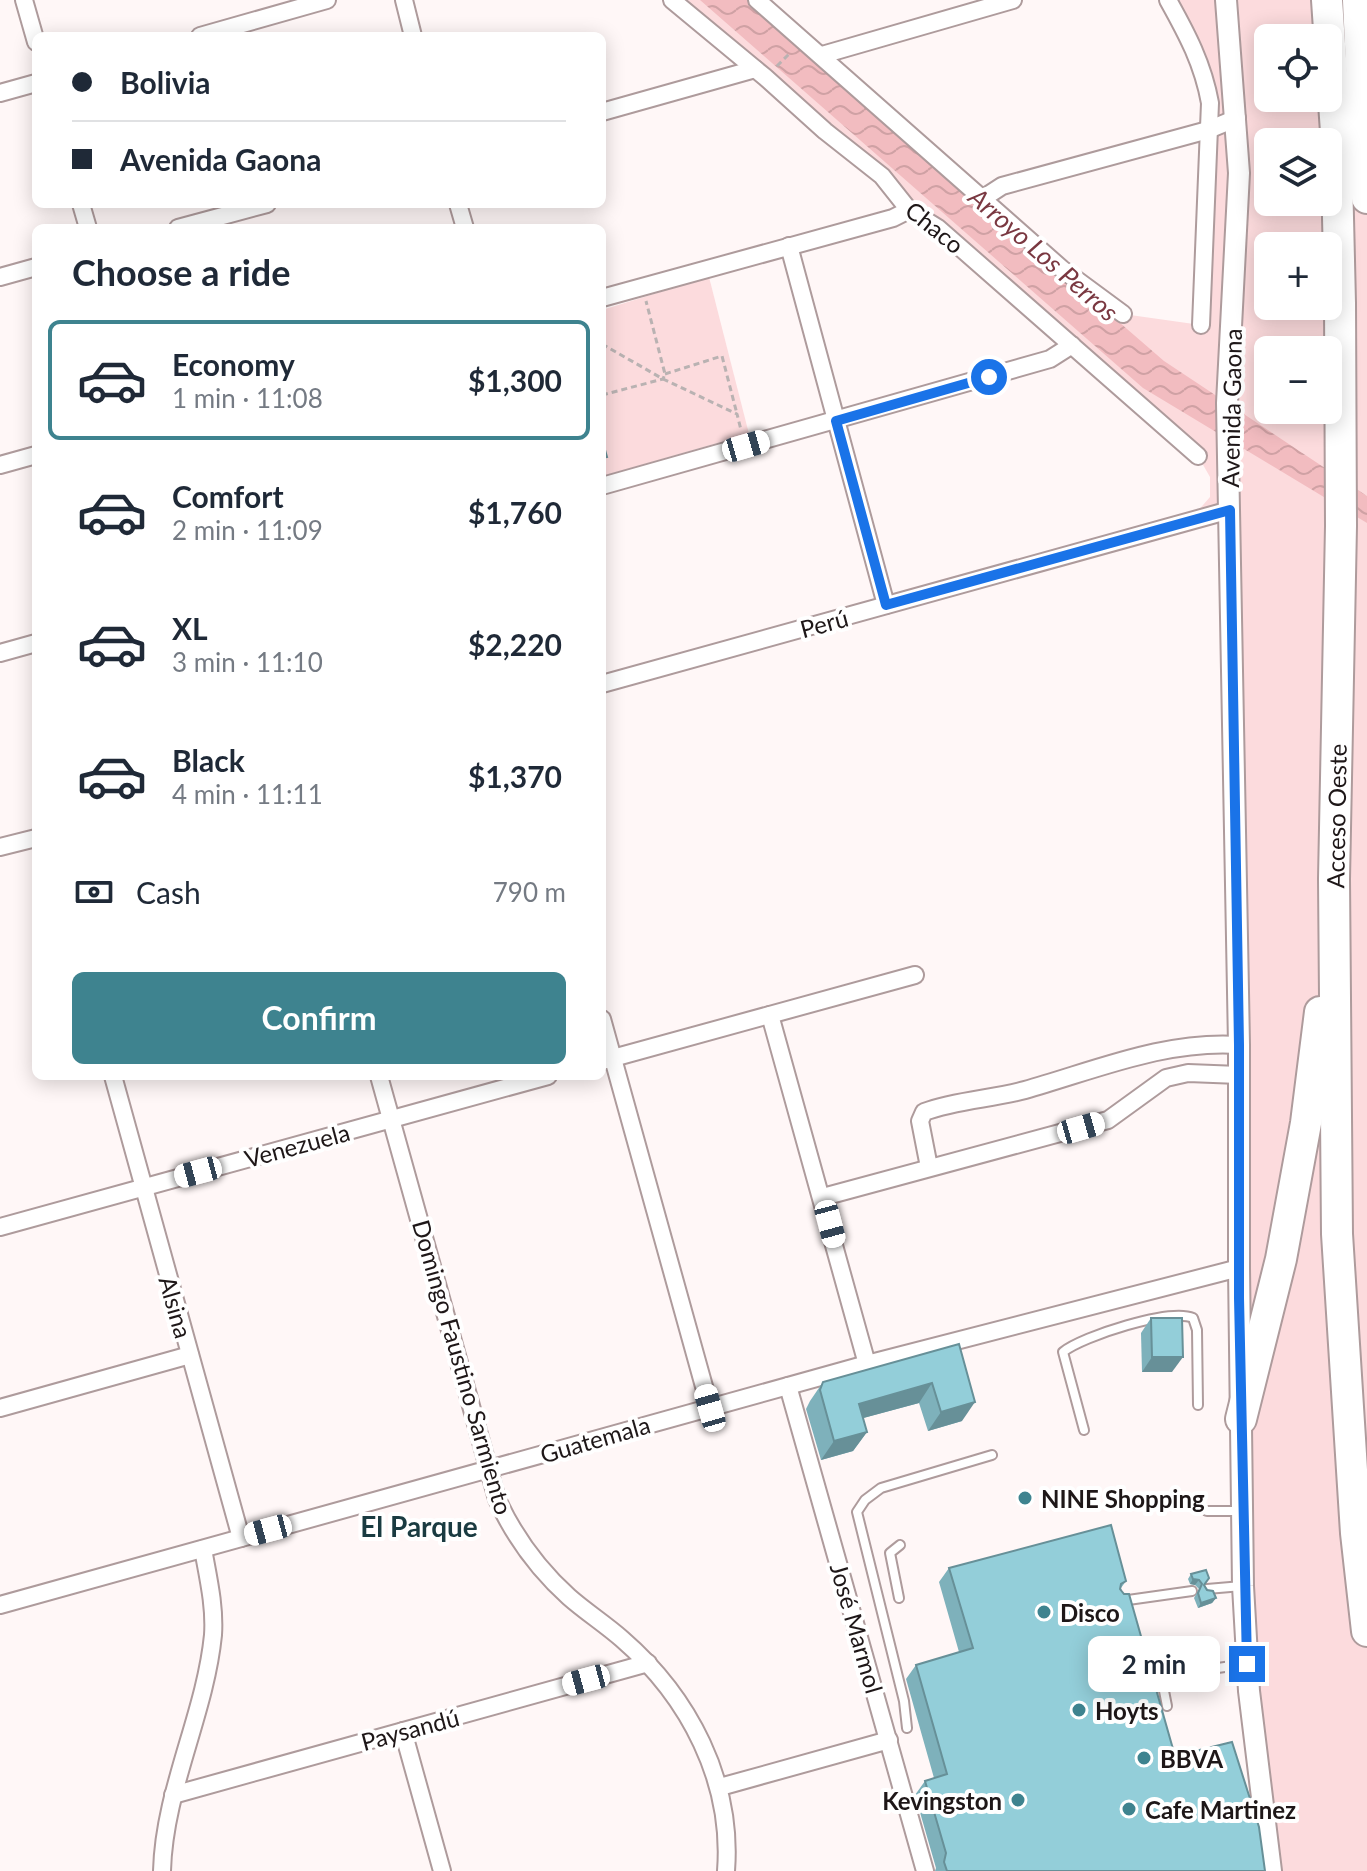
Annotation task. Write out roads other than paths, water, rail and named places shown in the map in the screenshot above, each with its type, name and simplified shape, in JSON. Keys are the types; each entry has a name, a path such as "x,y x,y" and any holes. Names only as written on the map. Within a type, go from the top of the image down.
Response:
{"highway":[{"name":"Acceso Oeste","path":"1327,0 1336,132 1340,303 1341,526 1334,879 1337,1234 1355,1519 1367,1631"},
{"path":"1358,0 1367,198"},
{"path":"1241,1419 1281,1259 1303,1139 1334,879"}],"street":[{"path":"24,0 33,32"},
{"path":"214,32 327,0"},
{"path":"404,0 412,32"},
{"name":"Chaco","path":"672,0 882,176 909,210 938,228 1198,456"},
{"path":"757,0 1062,269 1123,314"},
{"path":"822,55 1013,0"},
{"name":"Avenida Gaona","path":"1168,0 1205,76 1210,103 1201,325"},
{"name":"Avenida Gaona","path":"1226,0 1239,173 1227,403 1239,1045 1243,1586 1247,1664 1271,1871"},
{"path":"606,111 755,69"},
{"path":"0,93 32,84"},
{"path":"982,199 1002,186 1208,130 1237,118"},
{"path":"193,224 252,208"},
{"path":"606,297 893,218 909,210"},
{"path":"789,246 886,605"},
{"path":"0,277 32,268"},
{"path":"606,485 1050,359 1072,345"},
{"path":"0,465 32,456"},
{"name":"Perú","path":"606,683 1230,510"},
{"path":"0,653 32,644"},
{"path":"0,847 32,839"},
{"path":"710,1408 608,1060 915,975"},
{"path":"770,1015 867,1364"},
{"path":"929,1167 920,1121 924,1112 1022,1091 1153,1051 1207,1043 1239,1045"},
{"path":"823,1197 1108,1120 1166,1078 1188,1073 1239,1075"},
{"name":"Alsina","path":"114,1080 241,1538"},
{"name":"Domingo Faustino Sarmiento","path":"380,1080 497,1499 524,1548 569,1597 648,1663 690,1717 720,1787 726,1821 726,1871"},
{"name":"Venezuela","path":"0,1227 533,1080"},
{"name":"Guatemala","path":"0,1605 867,1364 1239,1268"},
{"path":"0,1408 190,1355"},
{"name":"José Marmol","path":"788,1386 925,1871"},
{"path":"162,1871 173,1795 198,1712 213,1634 212,1600 203,1549"},
{"name":"Paysandú","path":"173,1795 648,1663"},
{"path":"403,1731 442,1871"},
{"path":"720,1787 889,1740"}],"lane":[{"path":"1084,1430 1063,1352 1074,1343 1150,1320 1184,1314 1193,1318 1197,1330 1198,1405"},
{"path":"907,1728 904,1701 857,1512 865,1500 881,1488 992,1455"},
{"path":"1207,1511 1242,1511"},
{"path":"899,1598 890,1553 900,1545"},
{"path":"1207,1589 1243,1586"},
{"path":"1117,1602 1192,1591"},
{"path":"1167,1706 1161,1676 1247,1664"}],"water":[{"path":"700,0 747,0 1164,361 1254,421 1254,424 1259,424 1367,496 1367,523 1143,388"}],"place":[{"name":"NINE Shopping","path":"1025,1498"},
{"name":"Disco","path":"1044,1612"},
{"name":"Hoyts","path":"1079,1710"},
{"name":"BBVA","path":"1144,1758"},
{"name":"Kevingston","path":"1018,1800"},
{"name":"Cafe Martinez","path":"1129,1809"}],"district":[{"name":"El Parque","path":"419,1526"}],"water label":[{"name":"Arroyo Los Perros","path":"1044,254"}]}
